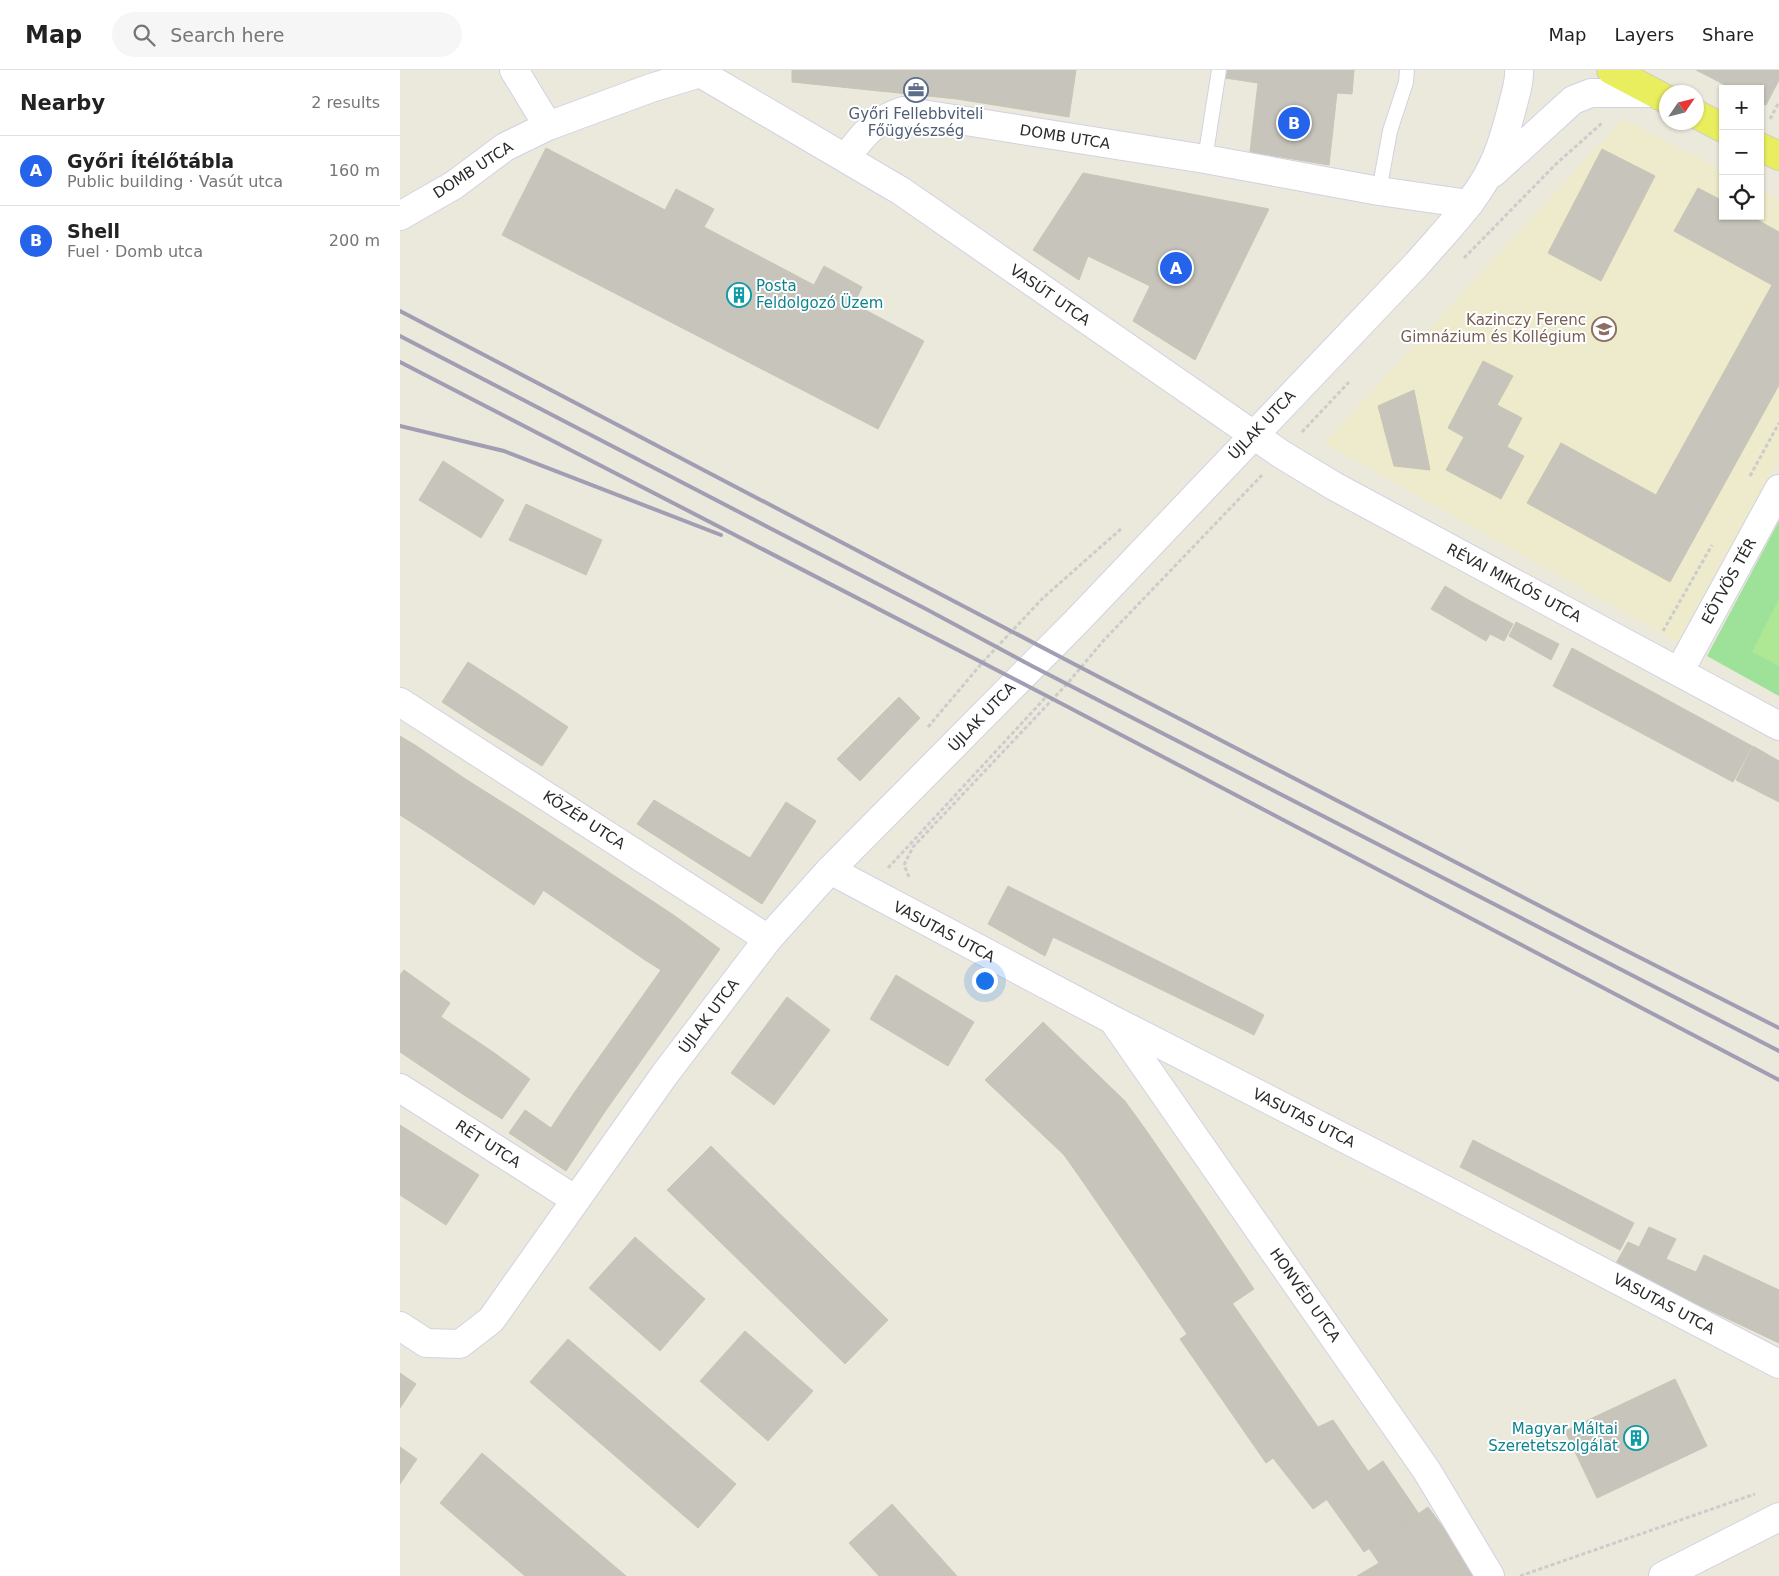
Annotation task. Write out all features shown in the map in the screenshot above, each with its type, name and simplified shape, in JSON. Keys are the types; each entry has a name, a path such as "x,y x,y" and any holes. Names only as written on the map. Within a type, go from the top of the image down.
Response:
{"main road":[{"path":"1611,70 1659,95"},
{"path":"1704,118 1719,126"},
{"path":"1764,134 1779,156"}],"street":[{"path":"514,70 548,126"},
{"name":"ÚJLAK UTCA","path":"400,1326 426,1343 460,1344 491,1320 665,1074 768,939 830,870 1049,651 1417,264 1469,204 1497,157 1519,79 1519,70"},
{"name":"DOMB UTCA","path":"400,216 454,185 505,147 548,126 699,71 846,158 862,136 885,117 903,111 1204,159 1380,191 1469,204"},
{"path":"1484,181 1573,100 1591,93 1659,96"},
{"name":"VASÚT UTCA","path":"846,158 901,191 1253,435"},
{"name":"RÉVAI MIKLÓS UTCA","path":"1253,435 1334,486 1779,726"},
{"name":"EÖTVÖS TÉR","path":"1679,672 1779,490"},
{"name":"KÖZÉP UTCA","path":"400,702 768,939"},
{"name":"VASUTAS UTCA","path":"830,870 1113,1020 1779,1364"},
{"name":"HONVÉD UTCA","path":"1113,1020 1427,1471 1490,1576"},
{"name":"RÉT UTCA","path":"400,1088 576,1200"},
{"path":"1663,1576 1779,1518"}],"lane":[{"path":"1204,159 1219,70"},
{"path":"1380,191 1390,131 1406,82 1407,70"}],"path":[{"path":"1764,134 1779,102"},
{"path":"1458,265 1556,164 1607,119"},
{"path":"910,880 904,865 913,847 1067,684 1104,640 1349,381"},
{"path":"1746,484 1779,423"},
{"path":"1648,656 1712,545"},
{"path":"1520,1576 1760,1492"}],"shaded area":[{"name":"Kazinczy Ferenc Gimnázium és Kollégium","path":"1623,119 1719,168 1719,220 1764,220 1764,191 1779,199 1779,460 1678,643 1324,443"}],"green space":[{"path":"1779,521 1779,696 1707,656"},
{"path":"1779,599 1779,666 1752,652"}],"building":[{"name":"Győri Fellebbviteli Főügyészség","path":"792,70 962,70 957,99 792,82"},
{"path":"962,70 1076,70 1069,117 957,99"},
{"path":"1226,70 1354,70 1352,94 1337,93 1329,165 1250,152 1258,83 1225,78"},
{"path":"1696,70 1779,70 1779,80 1766,105 1764,104 1764,85 1725,85"},
{"name":"Posta Feldolgozó Üzem","path":"546,148 665,210 676,189 714,209 704,227 814,285 824,266 862,287 854,304 924,341 878,429 502,235"},
{"path":"1602,149 1655,176 1601,281 1548,253"},
{"path":"1083,173 1269,209 1195,360 1133,321 1150,286 1088,256 1079,280 1033,250"},
{"path":"1698,188 1719,199 1719,220 1757,220 1779,232 1779,385 1670,582 1527,503 1561,443 1656,495 1772,285 1674,231"},
{"path":"1483,361 1513,376 1497,405 1522,418 1507,447 1524,456 1501,499 1446,470 1464,437 1448,428"},
{"path":"1414,390 1430,470 1394,466 1378,406"},
{"path":"443,461 504,500 481,538 419,500"},
{"path":"526,504 602,540 586,575 509,540"},
{"path":"1445,586 1465,598 1452,621 1431,609"},
{"path":"1465,598 1513,624 1504,641 1490,634 1486,641 1452,621"},
{"path":"1516,622 1559,644 1551,660 1509,636"},
{"path":"1572,648 1752,746 1733,782 1553,686"},
{"path":"468,662 512,690 486,731 442,702"},
{"path":"512,690 568,727 542,766 486,731"},
{"path":"899,697 920,718 860,781 837,759"},
{"path":"400,736 415,745 400,768"},
{"path":"415,745 467,780 431,835 400,815 400,768"},
{"path":"1753,746 1779,761 1779,802 1736,780"},
{"path":"467,780 521,814 484,871 431,835"},
{"path":"654,800 750,858 786,802 816,821 762,904 637,824"},
{"path":"521,814 571,847 534,905 484,871"},
{"path":"571,847 675,916 645,960 543,890"},
{"path":"1008,886 1245,1005 1234,1025 1053,937 1045,956 988,924"},
{"path":"675,916 720,949 604,1113 574,1093 661,970 645,960"},
{"path":"404,970 450,1003 412,1060 400,1052 400,975"},
{"path":"896,975 974,1022 948,1066 870,1019"},
{"path":"787,997 830,1030 774,1105 731,1073"},
{"path":"1245,1005 1264,1015 1254,1035 1234,1025"},
{"path":"441,1017 493,1052 464,1095 412,1060"},
{"path":"1043,1022 1125,1101 1148,1133 1081,1179 1064,1155 985,1080"},
{"path":"493,1052 530,1079 502,1119 464,1095"},
{"path":"574,1093 604,1113 566,1171 509,1133 525,1110 551,1128"},
{"path":"400,1125 479,1175 446,1225 400,1195"},
{"path":"1148,1133 1205,1216 1138,1262 1081,1179"},
{"path":"1473,1140 1634,1223 1620,1250 1460,1167"},
{"path":"711,1146 888,1320 845,1364 667,1190"},
{"path":"1205,1216 1254,1289 1187,1334 1138,1262"},
{"path":"1649,1227 1676,1239 1666,1259 1696,1272 1684,1298 1615,1265 1628,1242 1639,1247"},
{"path":"635,1237 705,1299 660,1351 589,1288"},
{"path":"1704,1255 1779,1290 1779,1343 1684,1298"},
{"path":"1232,1303 1318,1427 1266,1463 1180,1339"},
{"path":"745,1331 813,1391 768,1441 700,1381"},
{"path":"568,1339 736,1484 698,1528 530,1382"},
{"path":"400,1373 416,1384 400,1408"},
{"name":"Magyar Máltai Szeretetszolgálat","path":"1675,1379 1707,1446 1597,1498 1565,1431"},
{"path":"1333,1420 1368,1471 1313,1509 1273,1458 1318,1427"},
{"path":"400,1447 417,1459 400,1484"},
{"path":"482,1453 626,1576 525,1576 440,1503"},
{"path":"1383,1461 1419,1514 1364,1552 1327,1500"},
{"path":"892,1504 957,1576 879,1576 849,1543"},
{"path":"1428,1507 1479,1576 1411,1576 1385,1572 1369,1548"},
{"path":"1379,1563 1385,1572 1411,1576 1357,1576"}],"railway":[{"path":"400,311 1074,664 1779,1028"},
{"path":"400,336 1032,666 1779,1051"},
{"path":"400,362 1047,696 1779,1080"},
{"path":"400,426 504,451 721,535"}],"place":[{"name":"Győri Fellebbviteli Főügyészség","path":"916,90"},
{"name":"Shell","path":"1294,123"},
{"name":"Győri Ítélőtábla","path":"1176,268"},
{"name":"Posta Feldolgozó Üzem","path":"739,295"},
{"name":"Kazinczy Ferenc Gimnázium és Kollégium","path":"1604,329"},
{"name":"Magyar Máltai Szeretetszolgálat","path":"1636,1438"}]}
